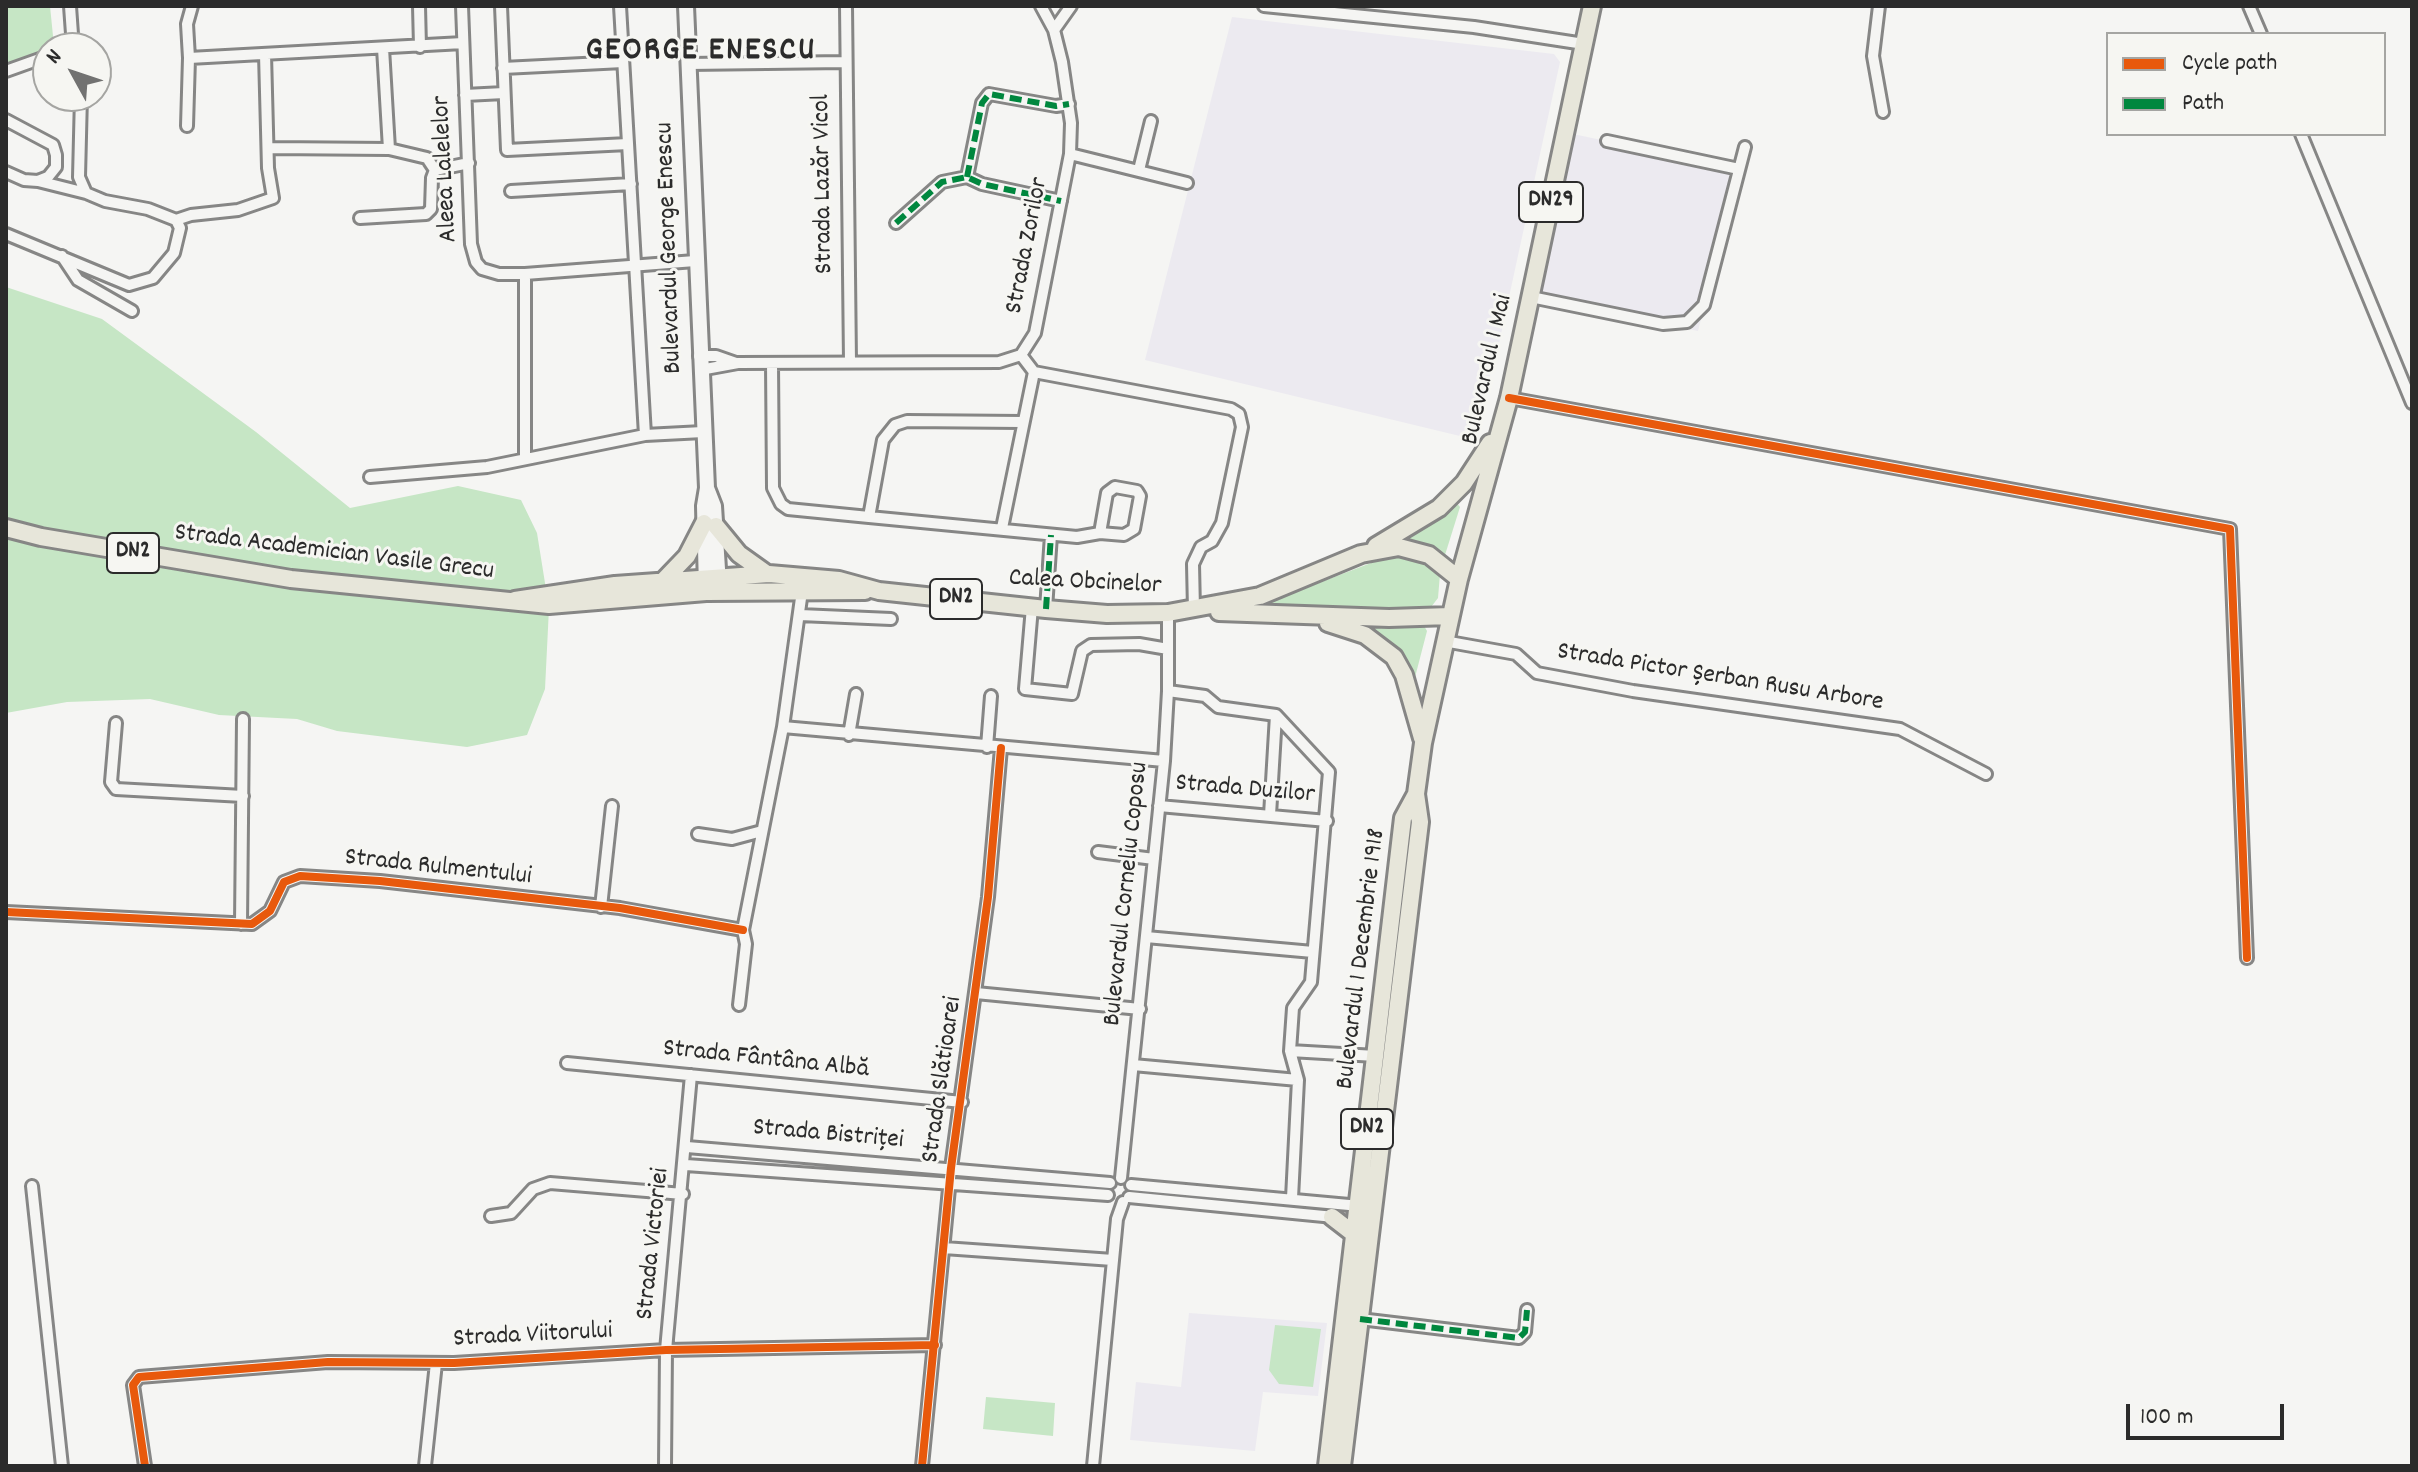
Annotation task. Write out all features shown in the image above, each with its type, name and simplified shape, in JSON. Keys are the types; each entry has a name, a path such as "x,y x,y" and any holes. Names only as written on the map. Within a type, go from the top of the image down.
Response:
{"main road":[{"name":"Bulevardul George Enescu","path":"686,6 699,363 707,488 714,506 710,524 712,584"},
{"name":"Bulevardul 1 Mai","path":"1423,743 1459,579 1509,398 1592,6"},
{"name":"DN29","path":"1361,554 1415,524 1452,496 1478,463 1503,423"},
{"path":"663,581 687,556 710,524 739,554 769,574"},
{"name":"Strada Academician Vasile Grecu","path":"6,528 41,537 291,579 549,605 712,584"},
{"name":"Calea Obcinelor","path":"712,584 802,591 879,591 1107,614 1194,610 1260,596 1361,554 1399,547 1419,550 1459,579"},
{"name":"Calea Obcinelor","path":"712,584 769,574 839,580 879,591"},
{"name":"Strada Academician Vasile Grecu","path":"515,600 663,581 712,584"},
{"name":"Calea Obcinelor","path":"1194,610 1304,617 1450,616"},
{"name":"DN2","path":"1304,617 1365,635 1394,657 1404,675 1423,743"},
{"name":"Bulevardul 1 Decembrie 1918","path":"1327,1466 1420,822 1416,794 1423,743"},
{"name":"Bulevardul 1 Decembrie 1918","path":"1342,1466 1360,1319 1362,1217 1376,1056 1403,818 1416,794"},
{"path":"1332,1217 1362,1217"}],"street":[{"path":"70,6 72,32"},
{"path":"187,126 187,24 192,6"},
{"path":"419,6 420,47"},
{"name":"Aleea Lalelelor","path":"462,6 471,244 476,262 489,273 525,274 695,261"},
{"path":"501,6 507,150 628,144"},
{"path":"620,6 645,435"},
{"name":"Strada Lazăr Vicol","path":"846,6 850,362"},
{"name":"Strada Zorilor","path":"1021,355 1035,333 1070,154 1069,104 1054,30 1041,6"},
{"path":"1054,30 1071,6"},
{"path":"1264,6 1474,27 1584,44"},
{"path":"1879,6 1873,56 1883,112"},
{"path":"2249,6 2260,32"},
{"path":"189,58 463,43"},
{"path":"383,48 389,149"},
{"path":"6,172 24,180 148,209 176,220 191,215 247,208 273,198 268,168 270,148 265,54"},
{"path":"6,71 32,62"},
{"path":"503,68 623,62"},
{"path":"688,64 845,62"},
{"path":"465,95 504,93"},
{"path":"967,177 982,103 989,94 1056,106 1069,104"},
{"path":"81,112 79,177 86,193"},
{"path":"6,120 53,145 56,167 48,177 38,181"},
{"path":"1139,170 1151,121"},
{"path":"2302,136 2412,403"},
{"path":"1607,141 1739,169"},
{"path":"1531,297 1663,324 1687,322 1704,305 1745,147"},
{"path":"270,148 389,149 427,158 435,170"},
{"path":"1070,154 1187,183"},
{"path":"435,170 469,163"},
{"path":"360,218 426,214 431,209 435,170"},
{"path":"896,223 942,182 967,177 982,184 1061,201"},
{"path":"511,191 631,184"},
{"path":"6,234 129,285 146,283 159,273 174,253 180,228 176,220"},
{"path":"62,256 78,280 132,311"},
{"path":"525,274 525,458"},
{"path":"699,363 999,362 1021,355 1034,372 1231,409 1239,414 1242,427 1222,523 1212,541 1201,547 1193,564 1194,610"},
{"path":"772,363 773,488 781,504 788,509 1092,537 1100,533 1124,535 1134,529 1140,496 1133,488 1115,487 1107,493 1100,533"},
{"path":"1002,528 1034,372"},
{"path":"1509,398 2230,529 2247,958"},
{"path":"869,517 883,440 895,425 907,421 1022,422"},
{"path":"370,477 487,467 645,435 703,432"},
{"path":"1051,535 1025,689 1072,694 1082,651 1091,645 1139,644 1168,649"},
{"path":"739,1005 746,944 743,930 783,727 802,591"},
{"name":"Bulevardul Corneliu Coposu","path":"1121,1178 1164,761 1168,613"},
{"path":"800,615 891,619"},
{"name":"Strada Pictor Șerban Rusu Arbore","path":"1444,641 1516,654 1537,673 1633,691 1900,729 1986,774"},
{"path":"1168,691 1205,696 1218,707 1276,715 1329,772 1327,821 1309,989 1293,1008 1290,1051 1298,1080 1292,1198"},
{"path":"849,735 856,694"},
{"path":"987,747 991,696"},
{"path":"1270,815 1276,715"},
{"path":"6,912 241,924 243,719"},
{"path":"116,723 111,782 116,789 243,796"},
{"path":"783,727 1164,761"},
{"name":"Strada Slătioarei","path":"922,1466 951,1168 976,993 1001,748"},
{"path":"601,907 612,806"},
{"name":"Strada Duzilor","path":"1159,806 1327,821"},
{"path":"698,834 732,839 762,831"},
{"path":"1098,852 1154,859"},
{"name":"Strada Rulmentului","path":"241,924 252,924 263,917 284,882 300,876 380,881 601,907 743,930"},
{"path":"1146,937 1313,952"},
{"path":"976,993 1140,1009"},
{"path":"1290,1051 1376,1056"},
{"name":"Strada Fântâna Albă","path":"567,1063 962,1102"},
{"path":"1133,1065 1298,1080"},
{"name":"Strada Victoriei","path":"665,1466 666,1350 686,1165 691,1075"},
{"name":"Strada Bistriței","path":"687,1147 1110,1183"},
{"name":"Strada Bistriței","path":"686,1165 1332,1217"},
{"path":"1119,1199 1110,1183 1121,1178 1131,1185 1292,1198 1362,1217"},
{"path":"491,1216 511,1213 533,1189 550,1183 683,1194"},
{"path":"1093,1466 1119,1199 1131,1185"},
{"path":"32,1186 62,1466"},
{"path":"944,1248 1113,1260"},
{"path":"1360,1319 1519,1338 1525,1332 1527,1310"},
{"name":"Strada Viitorului","path":"145,1466 135,1380 217,1369 298,1364 436,1363 666,1350 935,1345"},
{"path":"425,1466 436,1363"}],"shaded area":[{"path":"1232,17 1554,54 1560,62 1496,357 1480,408 1464,437 1145,360"},
{"path":"1573,134 1739,169 1698,331 1538,298"},
{"path":"1189,1313 1327,1323 1318,1396 1263,1392 1255,1451 1130,1440 1136,1382 1181,1387"}],"green space":[{"path":"6,6 50,6 53,32 32,32 32,54 6,64"},
{"path":"6,287 102,319 256,432 350,508 458,486 521,500 537,533 549,608 545,689 527,735 467,747 337,731 297,719 219,715 150,699 67,702 6,713"},
{"path":"1455,501 1460,507 1445,555 1403,539"},
{"path":"1400,552 1418,554 1440,574 1438,598 1428,611 1250,609"},
{"path":"1340,622 1423,624 1427,631 1413,685 1408,671"},
{"path":"1275,1325 1321,1329 1313,1387 1279,1384 1269,1370"},
{"path":"986,1397 1055,1403 1053,1436 983,1429"}],"marked path":[{"path":"967,177 982,103 989,94 1056,106 1069,104"},
{"path":"896,223 942,182 967,177 982,184 1061,201"},
{"path":"1046,609 1051,535"},
{"path":"1360,1319 1519,1338 1525,1332 1527,1310"}],"cycle path":[{"path":"1509,398 2230,529 2247,958"},
{"path":"922,1466 951,1168 988,897 1001,748"},
{"path":"6,912 252,924 270,911 284,882 300,876 380,881 620,908 743,930"},
{"path":"145,1466 133,1385 139,1377 328,1362 454,1363 666,1350 935,1345"}],"district":[{"name":"GEORGE ENESCU","path":"701,53"}]}
